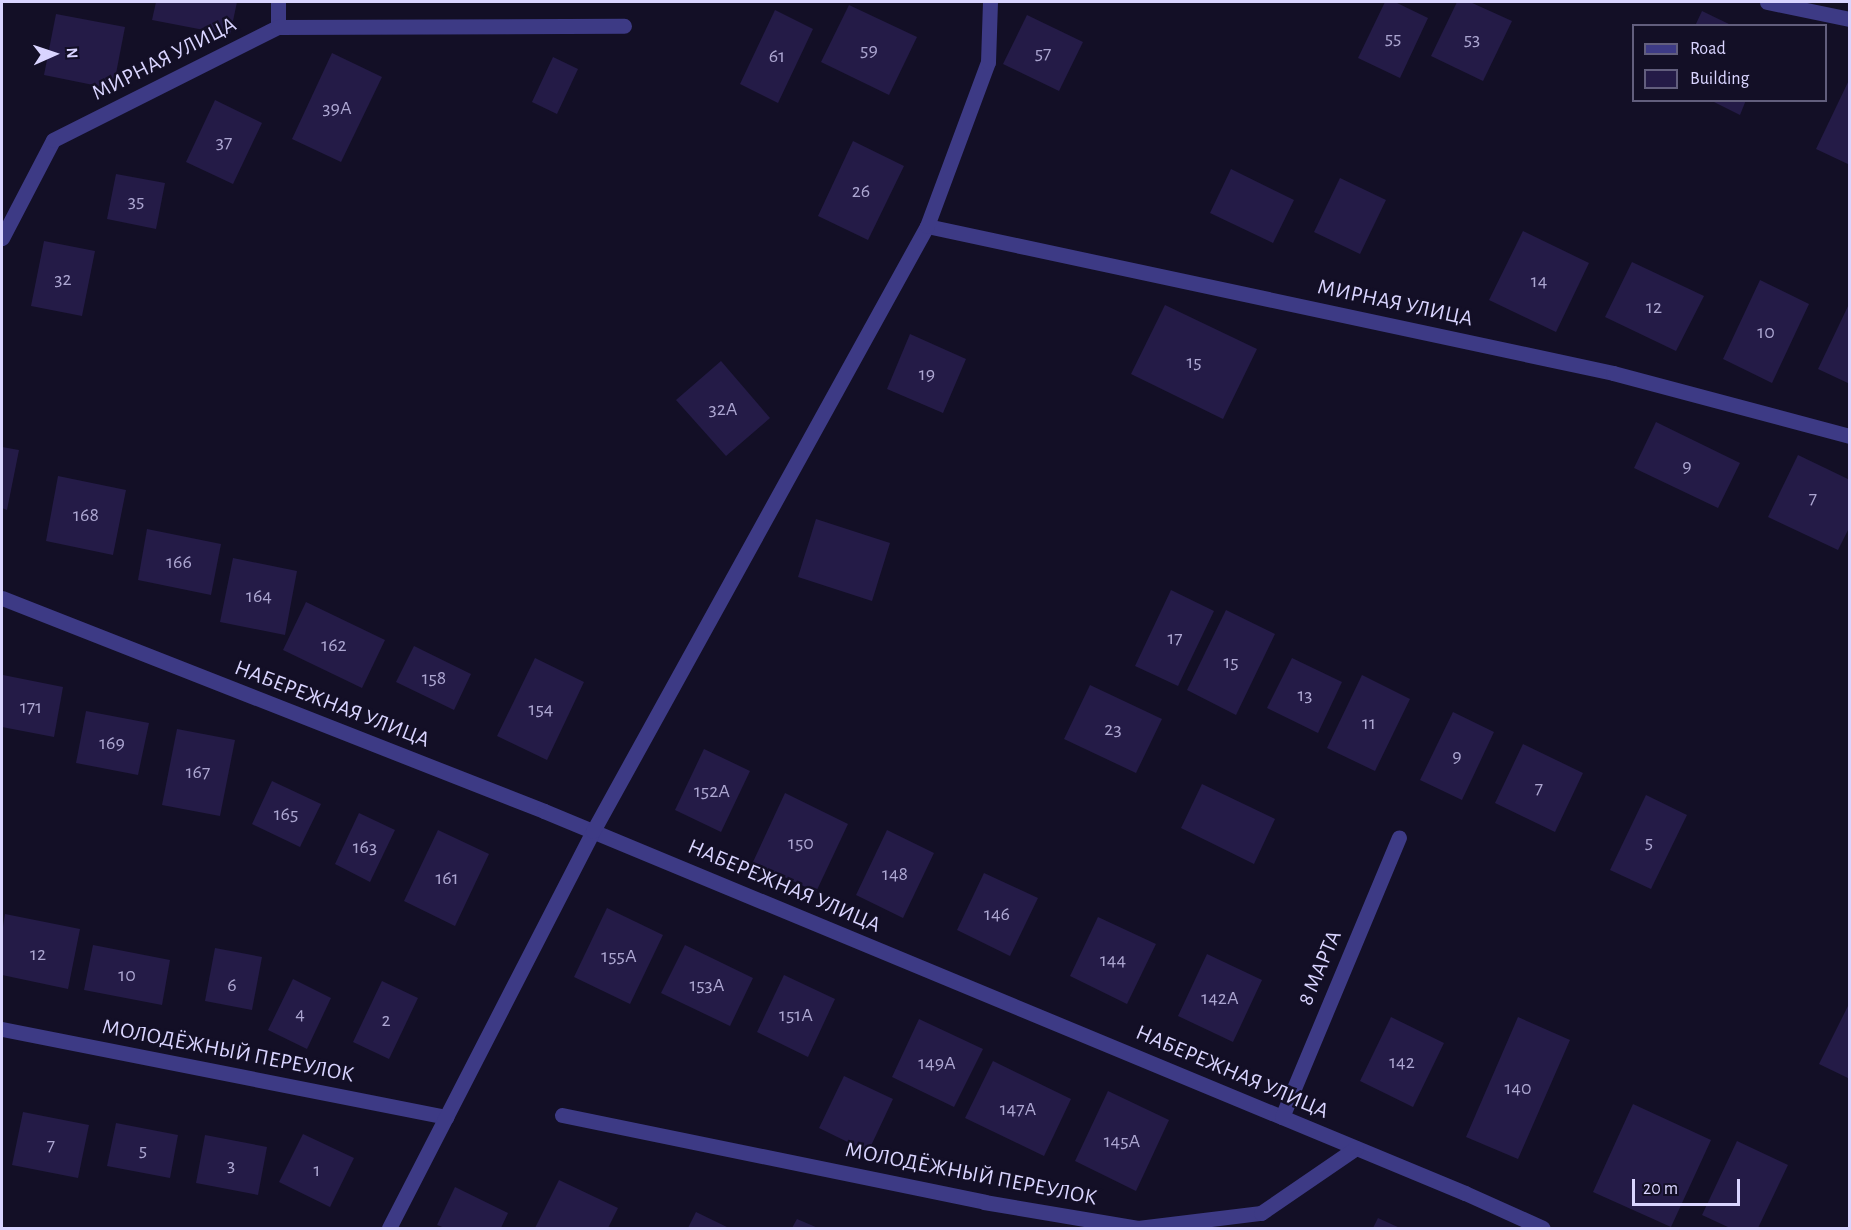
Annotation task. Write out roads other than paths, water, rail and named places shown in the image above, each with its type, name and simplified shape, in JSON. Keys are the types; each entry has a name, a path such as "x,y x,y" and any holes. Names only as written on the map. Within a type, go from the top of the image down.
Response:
{"street":[{"path":"278,2 278,27"},
{"path":"389,1228 593,831 927,226 988,62 990,2"},
{"path":"1767,2 1850,20"},
{"name":"МИРНАЯ УЛИЦА","path":"2,238 53,140 278,27 624,26"},
{"name":"МИРНАЯ УЛИЦА","path":"927,226 1613,373 1850,436"},
{"name":"НАБЕРЕЖНАЯ УЛИЦА","path":"2,598 593,831 1465,1193 1543,1228"},
{"name":"8 МАРТА","path":"1282,1117 1399,837"},
{"name":"МОЛОДЁЖНЫЙ ПЕРЕУЛОК","path":"2,1029 446,1117"},
{"name":"МОЛОДЁЖНЫЙ ПЕРЕУЛОК","path":"562,1115 984,1202 1138,1228 1261,1213 1356,1148"}]}
